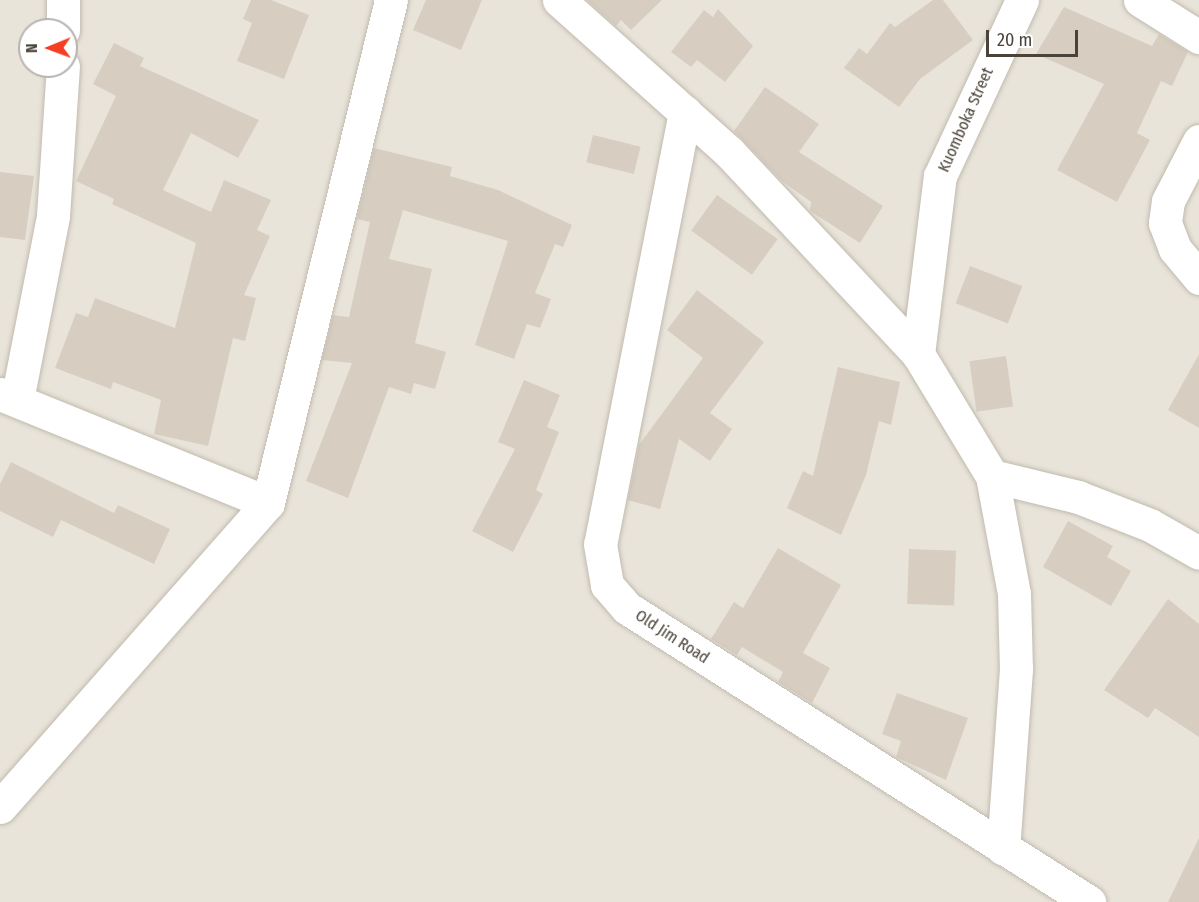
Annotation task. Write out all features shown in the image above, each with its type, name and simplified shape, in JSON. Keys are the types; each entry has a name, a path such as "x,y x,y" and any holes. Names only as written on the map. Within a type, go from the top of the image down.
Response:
{"street":[{"path":"63,0 63,18"},
{"path":"0,807 268,503 392,0"},
{"path":"559,0 729,152 918,354 992,476 1014,594 1015,637 1003,849"},
{"name":"Kuomboka Street","path":"918,354 940,176 1022,0"},
{"path":"1140,0 1199,37"},
{"path":"62,78 52,216 8,397 268,503"},
{"name":"Old Jim Road","path":"685,112 600,544 608,585 627,608 1089,902"},
{"path":"1199,141 1168,201 1165,223 1175,249 1199,278"},
{"path":"992,476 1078,497 1150,525 1199,553"}],"shaded area":[{"path":"0,0 1199,0 1199,902 0,902"}],"building":[{"path":"251,0 271,0 309,15 284,79 237,61 252,23 243,19"},
{"path":"426,0 482,0 461,50 413,30"},
{"path":"587,0 662,0 631,30 621,20 616,26"},
{"path":"933,0 943,0 973,40 920,79 899,107 844,68 859,48 867,54 890,23 895,27"},
{"path":"1064,7 1152,46 1159,34 1188,52 1172,86 1161,81 1137,133 1150,140 1117,202 1057,170 1104,84 1036,54"},
{"path":"718,9 753,46 725,82 697,60 691,67 671,52 704,10 713,17"},
{"path":"114,43 144,58 140,66 259,120 238,158 191,133 163,190 211,212 224,180 271,200 257,230 270,236 244,295 256,298 245,341 233,338 208,446 154,434 161,400 113,382 111,389 55,368 76,313 88,317 95,298 175,328 196,243 112,204 114,199 76,181 116,96 93,84"},
{"path":"765,87 819,124 799,152 883,206 860,243 810,211 811,202 782,181 734,131"},
{"path":"593,135 641,147 634,174 586,162"},
{"path":"374,148 452,167 450,176 498,190 572,225 563,247 555,244 535,293 551,299 540,328 527,324 514,359 475,345 508,241 403,210 389,259 432,269 415,343 446,352 435,389 414,383 411,394 389,387 348,498 306,481 352,363 322,360 333,315 349,317 370,222 357,219"},
{"path":"0,172 34,176 25,240 0,237"},
{"path":"717,195 778,239 752,275 691,231"},
{"path":"970,266 1022,286 1008,323 956,303"},
{"path":"697,290 764,342 710,413 732,429 710,461 679,439 660,509 628,500 639,445 703,358 667,330"},
{"path":"1199,354 1199,428 1168,410"},
{"path":"1006,356 1013,407 976,412 969,361"},
{"path":"838,367 900,382 891,425 879,421 866,475 841,535 787,508 803,471 813,476"},
{"path":"524,380 560,395 547,427 559,432 536,490 543,494 513,552 472,531 515,449 498,442"},
{"path":"11,462 114,513 118,505 170,529 154,564 61,520 53,537 0,511 0,484"},
{"path":"1068,521 1113,546 1107,557 1131,571 1111,606 1043,567"},
{"path":"778,548 841,585 803,653 830,668 812,703 778,682 783,672 742,647 737,655 711,639 734,602 743,608"},
{"path":"909,549 956,551 954,606 907,604"},
{"path":"1168,599 1199,624 1199,737 1155,708 1148,718 1104,690"},
{"path":"897,693 968,718 946,780 896,757 901,741 882,734"},
{"path":"1199,838 1199,902 1168,902"}]}
